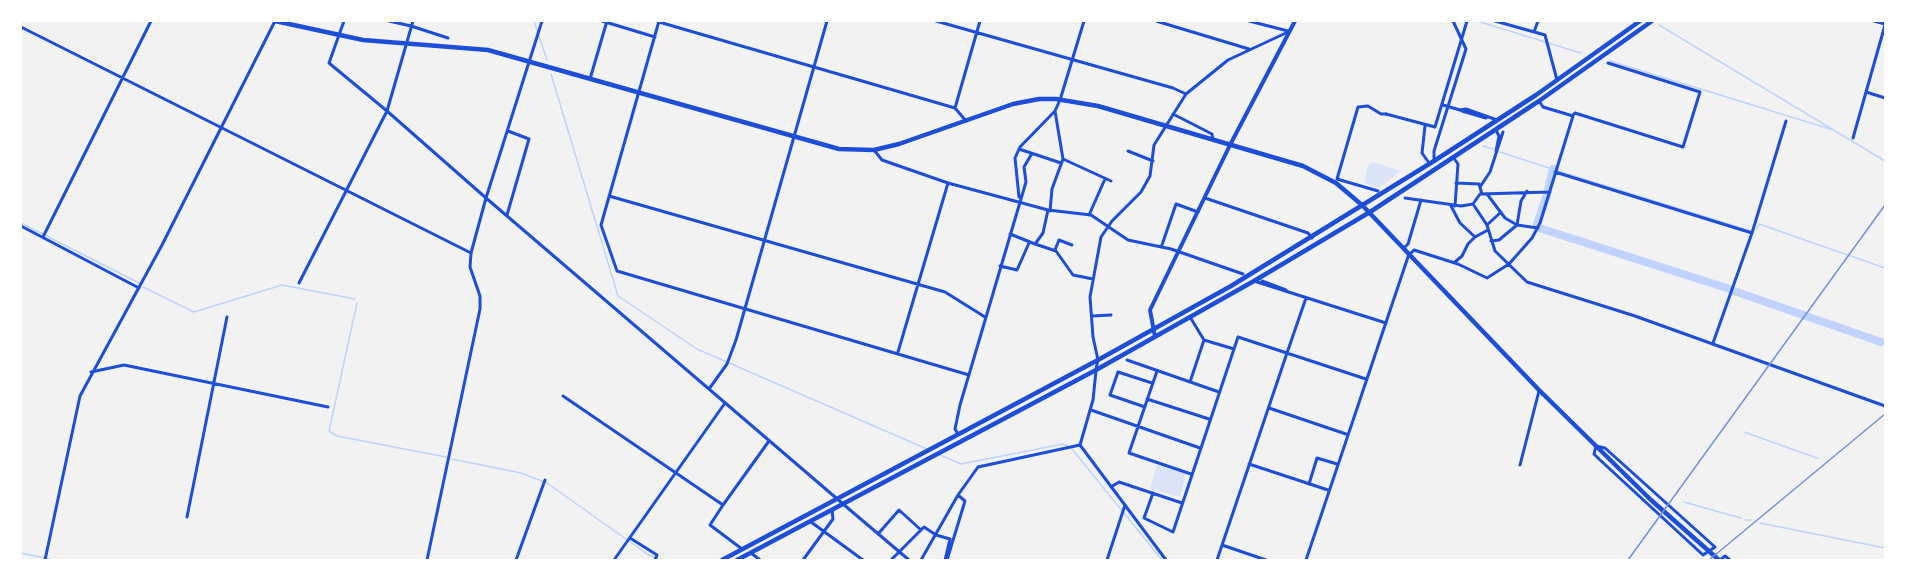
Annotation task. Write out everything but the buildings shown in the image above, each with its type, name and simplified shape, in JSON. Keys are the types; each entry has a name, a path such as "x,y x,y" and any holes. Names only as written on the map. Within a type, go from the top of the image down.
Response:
{"main road":[{"path":"275,21 340,36 488,50 839,149 874,150 1027,101 1060,100 1098,106 1302,166 1335,180 1370,212 1539,390 1656,506 1720,560"},
{"path":"1155,337 1150,310 1230,146 1295,21"},
{"path":"722,560 1098,360 1312,238 1497,120 1640,21"},
{"path":"737,560 1096,370 1254,281 1370,212 1539,101 1652,21"}],"street":[{"path":"43,236 151,21"},
{"path":"45,559 80,396 91,372 139,288 275,21"},
{"path":"344,21 329,63 909,560"},
{"path":"389,21 448,38"},
{"path":"299,283 387,111 413,21"},
{"path":"427,560 480,309 480,296 470,267 471,253 542,21"},
{"path":"590,79 605,21 655,37"},
{"path":"966,121 955,108 659,21 601,225 617,271 898,352 969,375"},
{"path":"709,389 728,362 745,309 827,21"},
{"path":"936,21 1173,88 1186,94"},
{"path":"955,108 980,21"},
{"path":"1019,202 1014,170 1019,149 1055,111 1084,21"},
{"path":"1159,21 1251,49"},
{"path":"1249,21 1290,31"},
{"path":"1432,162 1466,49 1454,21"},
{"path":"1378,191 1335,180 1358,107 1368,106 1381,114 1435,127 1467,21"},
{"path":"1495,21 1545,35 1557,80"},
{"path":"1534,32 1538,21"},
{"path":"1853,138 1885,25 1874,21"},
{"path":"21,27 347,193 471,253"},
{"path":"1080,445 1091,410 1098,360 1091,316 1096,250 1108,225 1139,196 1150,176 1154,145 1186,94 1228,60 1290,31"},
{"path":"1539,101 1543,107 1572,116 1575,113 1683,147 1700,92 1608,63"},
{"path":"1866,92 1885,98"},
{"path":"1443,105 1486,118"},
{"path":"1460,110 1466,109 1497,120"},
{"path":"1035,244 1043,233 1052,189 1062,161 1055,111"},
{"path":"1173,114 1212,134 1213,140"},
{"path":"1306,560 1346,434 1409,254 1414,250 1455,262 1487,278 1509,264 1538,228 1572,116"},
{"path":"1713,344 1752,233 1786,121"},
{"path":"1425,126 1422,153 1432,162"},
{"path":"1495,129 1499,136 1496,153"},
{"path":"507,215 529,139 508,131"},
{"path":"1480,187 1490,172 1503,132"},
{"path":"1019,149 1031,155 1062,161 1111,182"},
{"path":"874,150 882,160 948,183 1049,211 1089,215 1108,225 1121,237 1161,246 1242,274"},
{"path":"1128,151 1153,161"},
{"path":"958,435 955,429 957,416 1026,182 1024,167 1031,155"},
{"path":"1453,157 1458,164 1453,206 1460,223 1475,237"},
{"path":"1555,172 1752,233"},
{"path":"1089,215 1105,179"},
{"path":"898,352 948,183"},
{"path":"1456,183 1479,184 1482,194"},
{"path":"1491,241 1499,240 1517,225 1521,201 1527,191"},
{"path":"1405,198 1453,206 1473,204 1482,194 1550,192"},
{"path":"1487,194 1505,218 1517,225 1538,228"},
{"path":"609,196 956,297 985,316"},
{"path":"1205,198 1308,233 1312,238"},
{"path":"1404,248 1408,244 1421,201"},
{"path":"1161,246 1176,204 1198,212"},
{"path":"1473,204 1488,228 1495,251 1527,282 1713,344 1885,406"},
{"path":"1455,262 1462,256 1466,246 1488,228 1501,212"},
{"path":"21,226 139,288"},
{"path":"1010,234 1055,251 1073,275 1093,279"},
{"path":"1055,251 1059,240 1072,244"},
{"path":"1000,266 1017,270 1029,243"},
{"path":"1254,281 1386,323"},
{"path":"1262,281 1288,291"},
{"path":"1217,560 1306,297"},
{"path":"1091,316 1111,315"},
{"path":"187,517 227,317"},
{"path":"1190,317 1204,340 1234,349"},
{"path":"1153,493 1144,518 1173,532 1238,337 1366,379"},
{"path":"1190,382 1204,340"},
{"path":"1127,360 1219,392"},
{"path":"91,372 124,365 328,407"},
{"path":"1157,371 1129,453 1191,474"},
{"path":"1144,406 1110,395 1118,372 1152,383"},
{"path":"1520,465 1539,390"},
{"path":"563,396 723,505"},
{"path":"1147,399 1209,419"},
{"path":"614,560 725,403"},
{"path":"1269,408 1346,434"},
{"path":"1091,410 1200,448"},
{"path":"742,549 710,525 769,441"},
{"path":"921,560 958,495 978,467 1080,445"},
{"path":"1080,445 1124,508 1166,560"},
{"path":"1596,446 1605,448 1715,547 1703,555 1594,454 1596,446"},
{"path":"1309,484 1317,458 1337,465"},
{"path":"1249,464 1328,490"},
{"path":"516,560 545,482"},
{"path":"1111,487 1119,482 1182,503"},
{"path":"946,560 965,501 958,495"},
{"path":"1107,560 1124,508"},
{"path":"809,560 804,558 832,519 832,510"},
{"path":"879,534 899,510 921,530"},
{"path":"811,521 822,532 863,560"},
{"path":"891,560 924,527 936,535 950,539 946,560"},
{"path":"629,540 656,558"},
{"path":"1222,545 1266,560"},
{"path":"751,553 760,560"},
{"path":"1720,560 1725,556 1730,560"}],"shaded area":[{"path":"1373,162 1401,171 1379,188 1364,183 1368,165"},
{"path":"1157,465 1186,474 1180,497 1150,489"}],"waterway":[{"path":"534,21 547,60"},
{"path":"1477,21 1581,53"},
{"path":"1659,25 1885,161"},
{"path":"1610,61 1830,129"},
{"path":"551,74 618,296 697,349 927,449"},
{"path":"1483,146 1493,149"},
{"path":"1500,152 1555,170"},
{"path":"1548,190 1553,169"},
{"path":"1558,171 1751,231"},
{"path":"1537,224 1547,195"},
{"path":"21,223 139,283"},
{"path":"1757,229 1759,224 1885,268"},
{"path":"1539,228 1730,289"},
{"path":"143,287 194,312 282,285 355,299"},
{"path":"1734,291 1881,342"},
{"path":"357,303 329,431 337,436 446,457"},
{"path":"1744,432 1817,458"},
{"path":"940,455 961,464 1063,444 1068,446"},
{"path":"1072,449 1162,560"},
{"path":"452,459 521,473 547,483 647,554 660,560"},
{"path":"1684,502 1741,518"},
{"path":"1745,520 1751,520"},
{"path":"1760,523 1885,548"},
{"path":"21,553 54,560"}],"railway":[{"path":"1628,560 1885,205"},
{"path":"1709,560 1885,414"}]}
